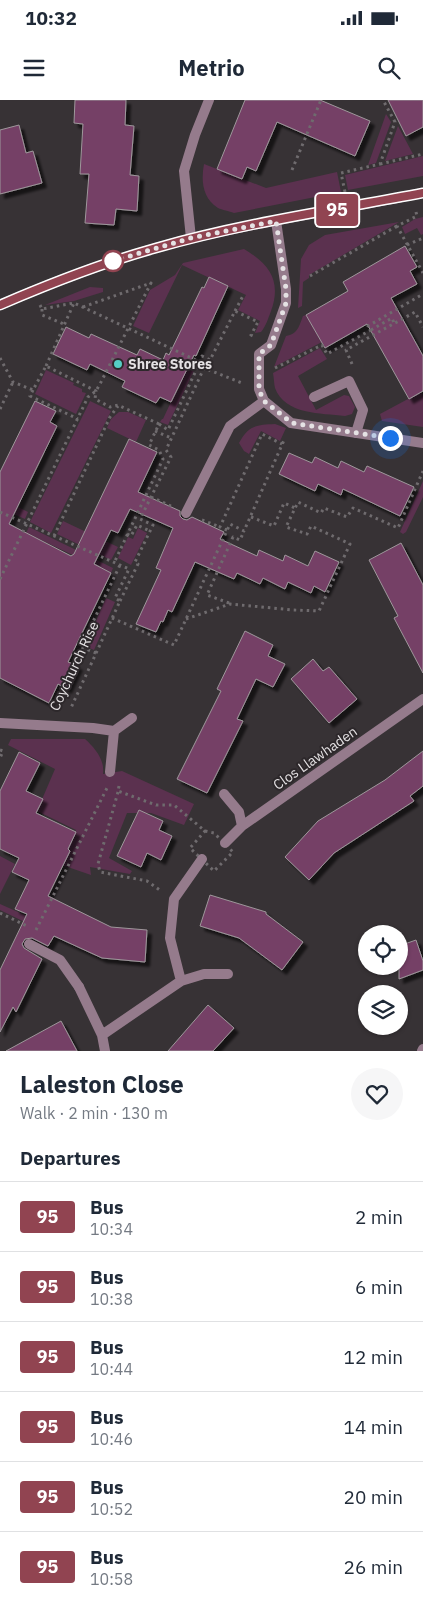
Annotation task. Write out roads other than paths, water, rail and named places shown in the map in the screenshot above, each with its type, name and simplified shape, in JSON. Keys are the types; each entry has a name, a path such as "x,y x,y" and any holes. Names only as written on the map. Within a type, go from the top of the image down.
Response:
{"street":[{"path":"191,238 184,171 194,135 209,100"},
{"path":"0,305 34,290 116,260 191,238 418,194"},
{"path":"276,221 286,289 286,303 271,345 259,354 259,390 264,401 292,423 423,442"},
{"path":"314,397 349,381 363,410 356,433"},
{"path":"186,513 230,426 264,401"},
{"name":"Clos Llawhaden","path":"225,843 242,826 423,699"},
{"path":"110,772 114,731 132,718"},
{"name":"Coychurch Rise","path":"0,723 93,728 114,731"},
{"path":"224,794 239,812 242,826"},
{"path":"181,981 170,938 174,899 202,859"},
{"path":"30,944 60,960 79,987 102,1035 105,1051"},
{"path":"102,1035 181,981 204,974 228,974"}],"place":[{"name":"Shree Stores","path":"118,364"}]}
